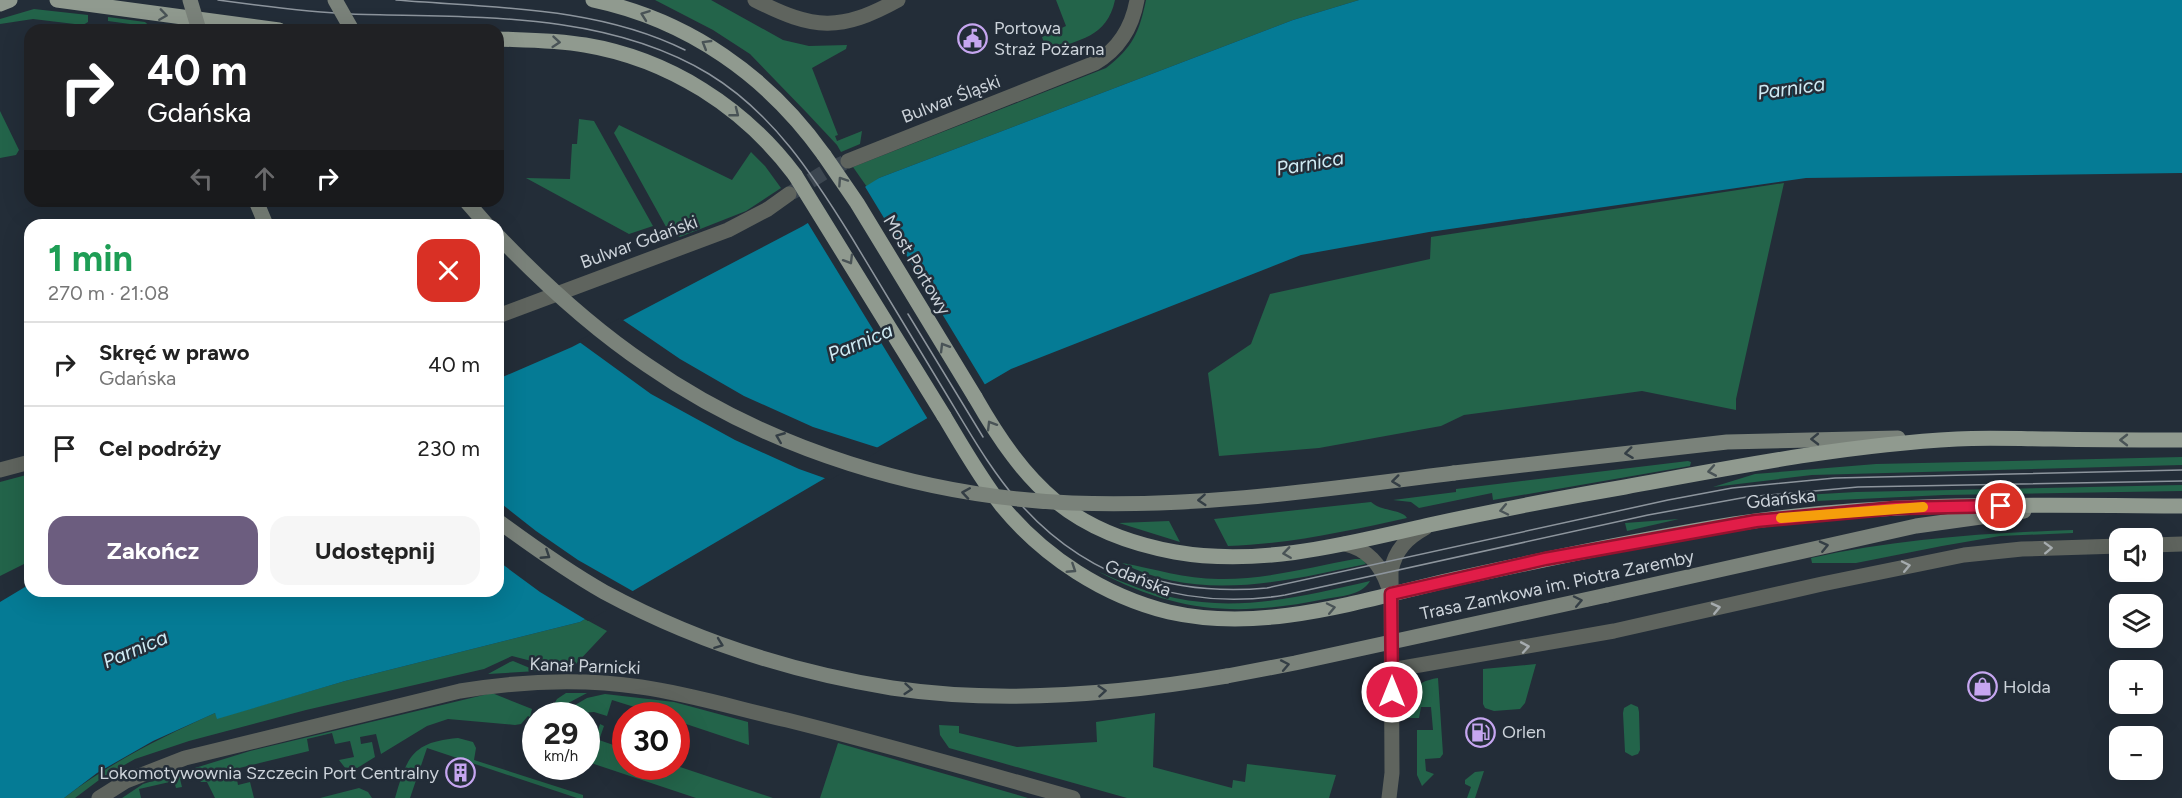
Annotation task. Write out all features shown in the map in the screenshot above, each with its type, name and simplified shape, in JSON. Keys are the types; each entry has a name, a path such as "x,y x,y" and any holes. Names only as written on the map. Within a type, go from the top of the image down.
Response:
{"main road":[{"path":"0,4 9,0"},
{"path":"57,0 235,24"},
{"path":"190,0 197,24"},
{"path":"335,0 349,24"},
{"name":"Most Portowy","path":"593,0 641,13 674,27 730,60 760,82 781,102 805,129 856,203 975,397"},
{"name":"Gdańska","path":"504,39 587,45 626,55 664,69 699,88 740,117 775,151 795,175 991,491 1026,532 1067,566 1097,584 1136,601 1173,613 1231,618 1300,614 1545,559 1756,521 1908,508 2182,506"},
{"path":"471,207 482,219"},
{"path":"504,242 540,279 591,324 649,367 692,394 765,430 836,458 904,480 964,493 1028,501 1129,504 1326,489 1727,442 1840,438 1958,439"},
{"name":"Gdańska","path":"975,397 1006,448 1035,484 1069,513 1113,536 1174,552 1226,557 1282,554 1345,544 1561,498 1871,447 1958,439 2182,440"},
{"name":"Trasa Zamkowa im. Piotra Zaremby","path":"504,525 532,546 604,591 646,613 717,643 837,678 894,688 946,693 1071,694 1201,680 1295,663 1916,526 1990,514 2086,505"}],"street":[{"path":"756,0 796,19 830,24 864,18 898,0"},
{"name":"Bulwar Śląski","path":"848,161 1095,63 1112,51 1124,36 1137,0"},
{"name":"Bulwar Gdański","path":"504,314 728,230 768,209 789,194"},
{"path":"0,470 24,464"},
{"name":"Gdańska","path":"1391,594 1393,563 1400,548 1411,536 1430,525"},
{"path":"1345,544 1361,549 1375,561 1386,578 1391,594 1392,773 1389,798"},
{"path":"2163,545 2182,544"},
{"path":"1392,670 1614,631 1922,563 1990,552 2109,546"},
{"name":"Kanał Parnicki","path":"99,798 126,781 184,758 460,691 512,683 556,681 612,684 667,691 858,738 1073,798"}],"green space":[{"path":"655,0 711,0 783,40 809,46 847,45 846,49 812,68 838,135 835,136 837,141 862,131 860,144 841,152 837,145 750,54 713,30"},
{"path":"1056,0 1115,0 1106,22 1098,30 1080,40 1047,52 1042,37 1066,26"},
{"path":"1146,0 1359,0 1293,20 879,178 867,187 853,167 1106,68 1123,53 1134,38 1141,22"},
{"path":"34,9 88,15 88,22 85,24 33,19 0,24 0,19"},
{"path":"108,17 147,24 130,24 108,21"},
{"path":"0,111 19,150 16,155 0,158"},
{"path":"579,119 594,121 653,226 629,234 526,178 570,179 572,144 577,144"},
{"path":"619,125 732,180 751,152 781,188 746,211 680,237 670,234 614,133"},
{"path":"1784,183 1736,399 1736,410 1642,391 1464,415 1441,426 1319,448 1219,456 1208,373 1251,344 1270,294 1430,259 1431,237"},
{"path":"2182,457 2182,465 1812,475 1713,487 1755,474 1876,464"},
{"path":"1691,462 1690,466 1493,500 1492,493 1419,508 1411,502 1393,500 1456,492 1456,489"},
{"path":"24,476 24,564 0,576 0,482"},
{"path":"2182,485 2182,491 1944,495 1816,501 1770,497 1856,492"},
{"path":"1371,502 1401,513 1407,518 1296,540 1228,546 1214,519"},
{"path":"1679,519 1627,531 1625,523"},
{"path":"1169,521 1180,542 1119,523"},
{"path":"2073,530 2073,533 2000,536 1856,563 1812,563 1811,558 1875,546 1941,538"},
{"path":"1362,559 1366,564 1305,577 1243,585 1181,582 1151,575 1122,563 1185,576 1223,579 1273,575"},
{"path":"1097,571 1135,587 1165,596 1200,602 1224,603 1249,603 1297,597 1370,581 1361,590 1343,596 1293,605 1235,609 1181,603 1154,596"},
{"path":"585,619 607,631 575,665 543,664 512,656 484,669 306,710 189,741 135,759 103,777 75,798 64,798 137,751 215,713 218,718 345,681"},
{"path":"513,661 537,671 488,674 510,662"},
{"path":"1536,664 1525,703 1520,709 1494,711 1485,708 1483,669"},
{"path":"1438,678 1443,754 1440,758 1425,759 1426,771 1434,774 1422,786 1417,775 1417,730 1433,730 1431,707 1421,707 1419,718 1408,718 1409,702 1417,686"},
{"path":"492,693 522,705 521,724 448,719 427,726 381,754 376,734 360,737 361,744 372,742 375,757 349,773 339,760 354,757 350,741 335,744 332,733 307,739 309,751 235,769 238,785 250,782 254,798 215,798 207,782 201,782 195,775 180,779 182,787 176,788 174,781 139,789 141,798 122,798 143,784 250,751"},
{"path":"566,693 587,693 570,702 555,702"},
{"path":"605,694 674,702 612,700 607,716 600,714 600,702 580,702"},
{"path":"1631,704 1638,707 1639,712 1640,750 1638,754 1632,756 1625,752 1623,713 1624,708"},
{"path":"690,706 748,722 749,745 690,725"},
{"path":"1155,713 1153,767 1232,788 1233,780 1245,782 1247,764 1336,775 1329,798 1127,798 949,748 940,735 939,725 959,726 959,733 1017,747 1097,742 1096,722"},
{"path":"600,724 604,726 600,737"},
{"path":"458,738 473,742 476,748 474,760 522,775 522,780 427,748 410,798 395,798 403,772 414,754 430,743"},
{"path":"600,740 612,744 612,770 600,766"},
{"path":"838,743 1028,798 820,798"},
{"path":"690,770 773,798 696,798 642,780 690,780"},
{"path":"1484,771 1475,798 1467,798 1471,787 1465,784 1465,780 1475,772"},
{"path":"523,780 536,780 583,795 583,798"},
{"path":"359,788 368,792 372,798 320,798"}],"water":[{"name":"Parnica","path":"1359,0 2182,0 2182,173 1806,178 1429,232 1301,255 1011,369 580,622 345,681 217,719 215,713 153,741 97,773 64,798 0,798 0,602 24,588 24,597 504,597 504,376 572,347 803,226 879,178 1293,20"}],"pier":[{"path":"864,185 987,388 929,421 806,220"},
{"path":"620,318 680,359 744,396 813,427 882,449 830,480 799,469 735,440 651,394 578,341"},
{"path":"504,506 578,560 636,593 588,621 540,592 504,565"}],"tunnel":[{"path":"791,193 828,170 848,161"}],"tram line":[{"path":"218,0 317,12 489,18 581,28 625,38 668,53 709,74 753,107 772,126 822,191 980,449 1024,508 1050,533 1079,555 1110,572 1143,585 1177,594 1249,599 1285,595 1648,515 1747,497 1858,487 2182,481"},
{"path":"396,0 507,8 580,17 616,25 685,50"},
{"path":"908,314 983,437"},
{"path":"1136,574 1168,583 1201,588 1234,590 1267,588 1732,488 1835,478 2182,470"}],"slow traffic":[{"path":"1781,518 1923,507"}],"place":[{"name":"Portowa Straż Pożarna","path":"973,38"},
{"name":"Holda","path":"1982,687"},
{"name":"Orlen","path":"1481,732"},
{"name":"Lokomotywownia Szczecin Port Centralny","path":"460,773"}],"route":[{"path":"1392,692 1391,594 1545,559 1732,524 1826,513 1896,508 2001,506"}]}
